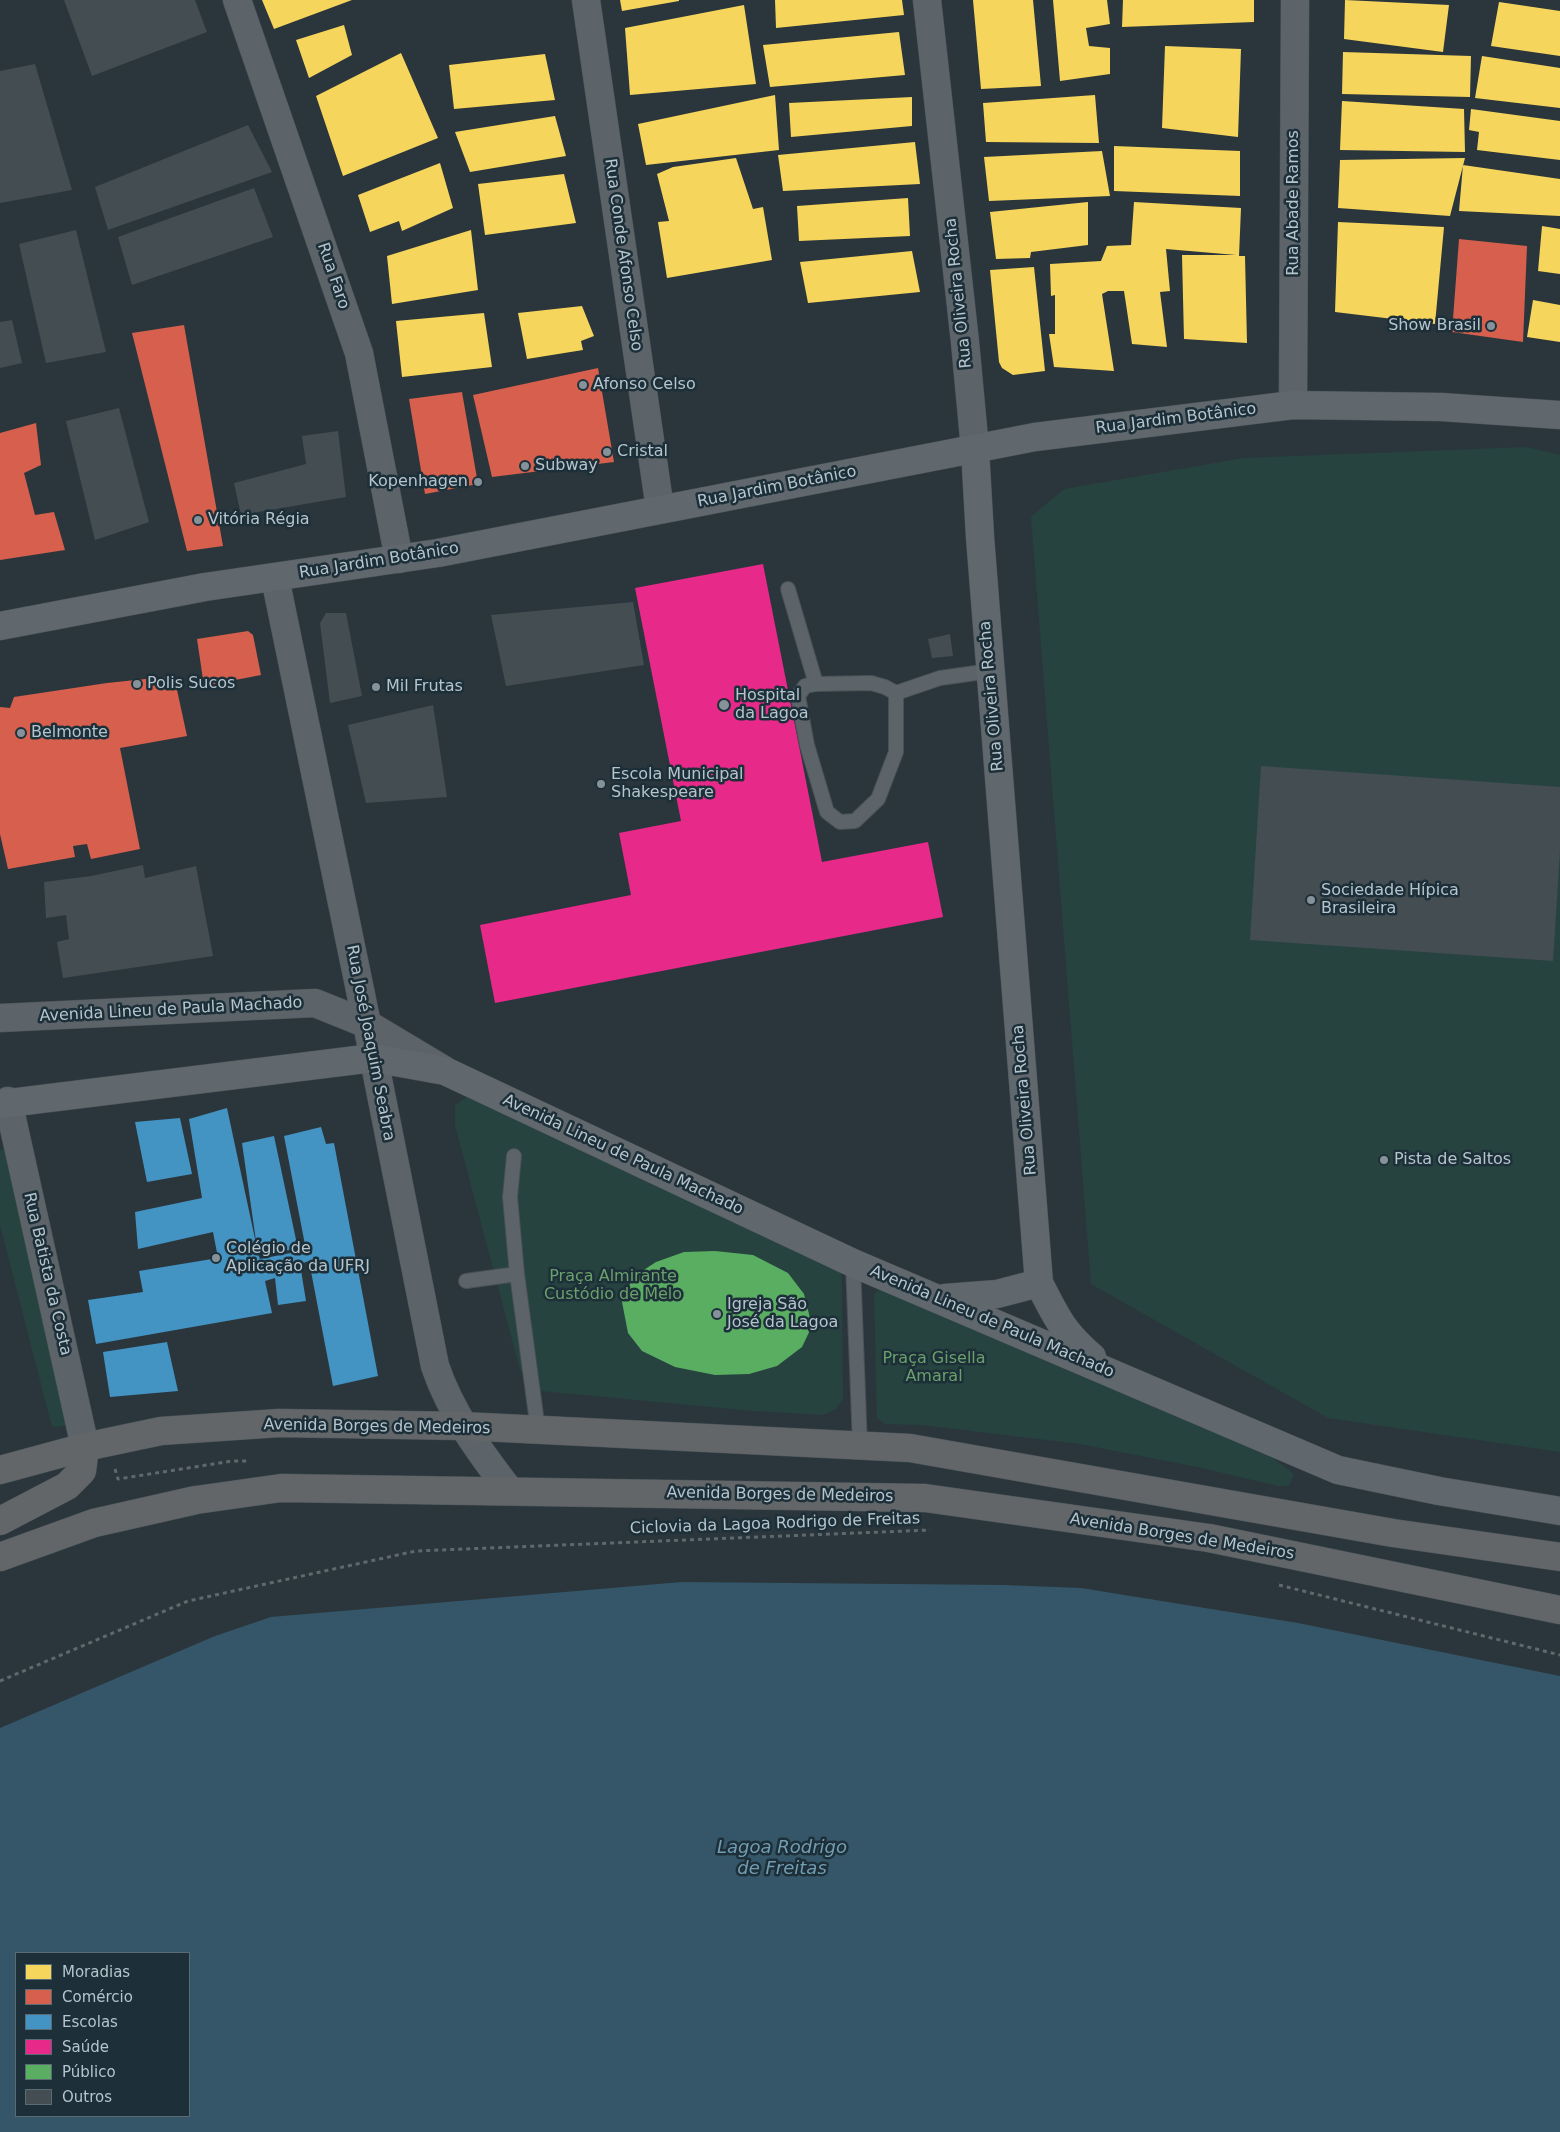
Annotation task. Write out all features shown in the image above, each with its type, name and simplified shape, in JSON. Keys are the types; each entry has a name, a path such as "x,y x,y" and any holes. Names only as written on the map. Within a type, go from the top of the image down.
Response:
{"highway":[{"name":"Avenida Borges de Medeiros","path":"0,1470 85,1447 161,1431 269,1424 462,1426 910,1448 1393,1534 1560,1557"},
{"path":"0,1521 67,1486 82,1471 85,1447"},
{"name":"Avenida Borges de Medeiros","path":"0,1558 94,1523 196,1500 281,1488 510,1490 925,1498 1209,1538 1560,1610"}],"street":[{"name":"Rua Faro","path":"237,0 359,353 399,560"},
{"name":"Rua Conde Afonso Celso","path":"586,0 660,509"},
{"name":"Rua Oliveira Rocha","path":"927,0 975,449 990,671 1039,1283 1057,1321 1071,1338 1106,1370"},
{"name":"Rua Abade Ramos","path":"1293,405 1295,0"},
{"name":"Rua Jardim Botânico","path":"0,626 205,587 399,560 975,449 1098,428 1293,405 1441,407 1560,415"},
{"name":"Rua José Joaquim Seabra","path":"275,578 435,1366 444,1395 462,1426 510,1490"},
{"name":"Avenida Lineu de Paula Machado","path":"1,1015 315,1003 367,1024 445,1071 853,1263 939,1298 1338,1470 1439,1492 1560,1511"},
{"name":"Avenida Lineu de Paula Machado","path":"4,1102 373,1058 445,1071"},
{"name":"Rua Batista da Costa","path":"4,1102 85,1447"},
{"path":"939,1298 997,1294 1039,1283"}],"lane":[{"path":"788,589 816,684"},
{"path":"896,693 896,752 878,799 855,821 840,822 827,812 807,745 798,696 805,686 816,684 871,684 885,687 896,693 940,678 990,671"},
{"path":"514,1156 510,1197 538,1430"},
{"path":"853,1263 860,1446"},
{"path":"466,1281 518,1274"}],"path":[{"name":"Ciclovia da Lagoa Rodrigo de Freitas","path":"0,1681 188,1601 416,1551 940,1531"},
{"path":"1272,1583 1560,1655"}],"green space":[{"name":"Sociedade Hípica Brasileira","path":"1527,447 1560,455 1560,1452 1328,1418 1091,1284 1031,517 1064,489 1244,458"},
{"name":"Praça Almirante Custódio de Melo","path":"467,1097 831,1262 841,1272 842,1286 843,1399 836,1409 823,1415 753,1411 541,1391 528,1381 520,1370 455,1125 455,1105"},
{"path":"18,1145 81,1424 52,1427 0,1225 0,1150"},
{"name":"Praça Gisella Amaral","path":"883,1286 1083,1371 1273,1458 1294,1474 1289,1486 1278,1486 1202,1468 1080,1444 922,1425 885,1424 877,1418 874,1294"}],"water":[{"name":"Lagoa Rodrigo de Freitas","path":"682,1582 1004,1585 1081,1588 1298,1623 1560,1676 1560,2132 0,2132 0,1728 215,1636 271,1617"}],"building: Moradias":[{"path":"262,0 352,0 274,29"},
{"path":"620,0 679,0 679,1 622,11"},
{"path":"775,0 902,0 904,15 776,28"},
{"path":"973,0 1033,0 1041,86 981,89"},
{"path":"1053,0 1107,0 1110,24 1086,28 1089,46 1110,48 1110,74 1060,81"},
{"path":"1123,0 1254,0 1254,22 1122,27"},
{"path":"1345,0 1449,5 1443,52 1344,39"},
{"path":"1499,2 1560,11 1560,56 1491,46"},
{"path":"744,5 756,84 630,95 625,28"},
{"path":"344,25 352,55 309,78 296,40"},
{"path":"899,32 905,75 770,87 763,45"},
{"path":"1165,46 1241,49 1238,137 1162,128"},
{"path":"1343,52 1471,56 1470,97 1342,94"},
{"path":"401,53 438,138 343,176 316,96"},
{"path":"545,54 555,100 454,109 449,65"},
{"path":"1482,56 1560,68 1560,108 1475,98"},
{"path":"775,95 779,150 646,165 638,124"},
{"path":"1095,95 1099,143 986,142 983,103"},
{"path":"912,97 912,126 791,137 789,103"},
{"path":"1342,101 1464,109 1465,152 1340,150"},
{"path":"1471,109 1560,121 1560,160 1477,150 1479,132 1469,130"},
{"path":"555,116 566,156 470,172 455,132"},
{"path":"915,142 920,184 783,191 778,155"},
{"path":"1114,146 1240,151 1240,196 1114,191"},
{"path":"1102,151 1110,196 989,201 984,157"},
{"path":"736,158 753,209 763,207 772,260 667,278 658,222 669,221 657,174 673,167"},
{"path":"1465,158 1450,216 1338,208 1340,160"},
{"path":"440,163 453,208 402,231 399,221 370,232 358,195"},
{"path":"1463,165 1560,179 1560,216 1459,211"},
{"path":"564,174 576,223 485,235 478,184"},
{"path":"908,198 910,236 799,241 797,206"},
{"path":"1088,202 1088,245 1031,252 1030,258 996,259 990,212"},
{"path":"1134,202 1241,208 1239,256 1245,256 1247,343 1184,339 1182,255 1236,255 1166,249 1170,291 1160,292 1167,347 1132,344 1124,291 1108,291 1102,294 1114,371 1054,367 1049,334 1055,334 1055,295 1051,296 1050,264 1101,261 1107,246 1131,245"},
{"path":"1338,222 1444,227 1435,324 1335,312"},
{"path":"1542,226 1560,229 1560,274 1538,271"},
{"path":"471,230 478,290 392,304 387,256"},
{"path":"912,251 920,292 808,303 800,262"},
{"path":"1034,267 1045,371 1013,375 1002,368 999,362 990,270"},
{"path":"1533,300 1560,305 1560,342 1527,337"},
{"path":"582,306 594,336 581,341 583,350 527,359 518,313"},
{"path":"484,313 492,367 402,377 396,321"}],"building: Comércio":[{"path":"1459,239 1527,246 1523,342 1452,332"},
{"path":"184,325 223,546 187,551 132,333"},
{"path":"598,368 614,462 492,477 473,395"},
{"path":"462,392 478,484 425,494 409,399"},
{"path":"36,423 41,465 24,473 35,515 54,512 65,550 0,560 0,433"},
{"path":"248,631 253,635 261,675 204,686 197,639"},
{"path":"174,676 187,736 120,748 140,849 91,859 87,844 73,846 75,857 8,869 0,834 0,707 10,708 14,697 107,683"}],"building: Escolas":[{"path":"227,1108 257,1248 242,1143 274,1136 298,1249 258,1254 260,1259 306,1250 284,1136 321,1127 326,1144 334,1143 378,1376 333,1386 309,1261 300,1264 306,1301 278,1305 275,1278 265,1281 272,1313 96,1344 88,1300 143,1292 139,1271 218,1258 213,1232 138,1249 135,1212 202,1198 189,1119"},
{"path":"180,1118 192,1174 147,1182 135,1122"},
{"path":"167,1342 178,1391 110,1397 103,1352"}],"building: Saúde":[{"name":"Hospital da Lagoa","path":"763,564 822,862 928,842 943,917 495,1003 480,925 631,895 619,833 681,821 635,588"}],"building: Público":[{"name":"Igreja São José da Lagoa","path":"715,1251 753,1255 788,1273 804,1294 812,1326 802,1347 777,1366 749,1374 715,1375 675,1367 642,1351 628,1333 622,1302 633,1277 656,1262 684,1252"}],"building: Outros":[{"path":"64,0 195,0 207,32 92,76"},
{"path":"35,64 72,190 0,203 0,71"},
{"path":"248,125 272,172 108,230 95,187"},
{"path":"254,188 273,237 132,285 118,237"},
{"path":"76,230 106,352 46,363 19,244"},
{"path":"12,320 22,363 0,368 0,322"},
{"path":"119,408 149,522 95,540 66,421"},
{"path":"338,431 346,497 241,515 234,483 306,464 302,436"},
{"path":"633,602 644,665 506,686 491,615"},
{"path":"326,613 346,613 362,696 330,703 320,623"},
{"path":"950,634 953,656 932,658 928,639"},
{"path":"433,705 447,797 366,803 348,725"},
{"path":"1261,766 1560,787 1560,851 1553,961 1250,940"},
{"path":"143,865 145,878 196,866 213,956 63,978 57,942 69,939 66,915 46,918 44,882 91,876"}],"place":[{"name":"Show Brasil","path":"1491,326"},
{"name":"Afonso Celso","path":"583,385"},
{"name":"Cristal","path":"607,452"},
{"name":"Subway","path":"525,466"},
{"name":"Kopenhagen","path":"478,482"},
{"name":"Vitória Régia","path":"198,520"},
{"name":"Polis Sucos","path":"137,684"},
{"name":"Mil Frutas","path":"376,687"},
{"name":"Hospital da Lagoa","path":"724,705"},
{"name":"Belmonte","path":"21,733"},
{"name":"Escola Municipal Shakespeare","path":"601,784"},
{"name":"Sociedade Hípica Brasileira","path":"1311,900"},
{"name":"Pista de Saltos","path":"1384,1160"},
{"name":"Colégio de Aplicação da UFRJ","path":"216,1258"},
{"name":"Igreja São José da Lagoa","path":"717,1314"}]}
